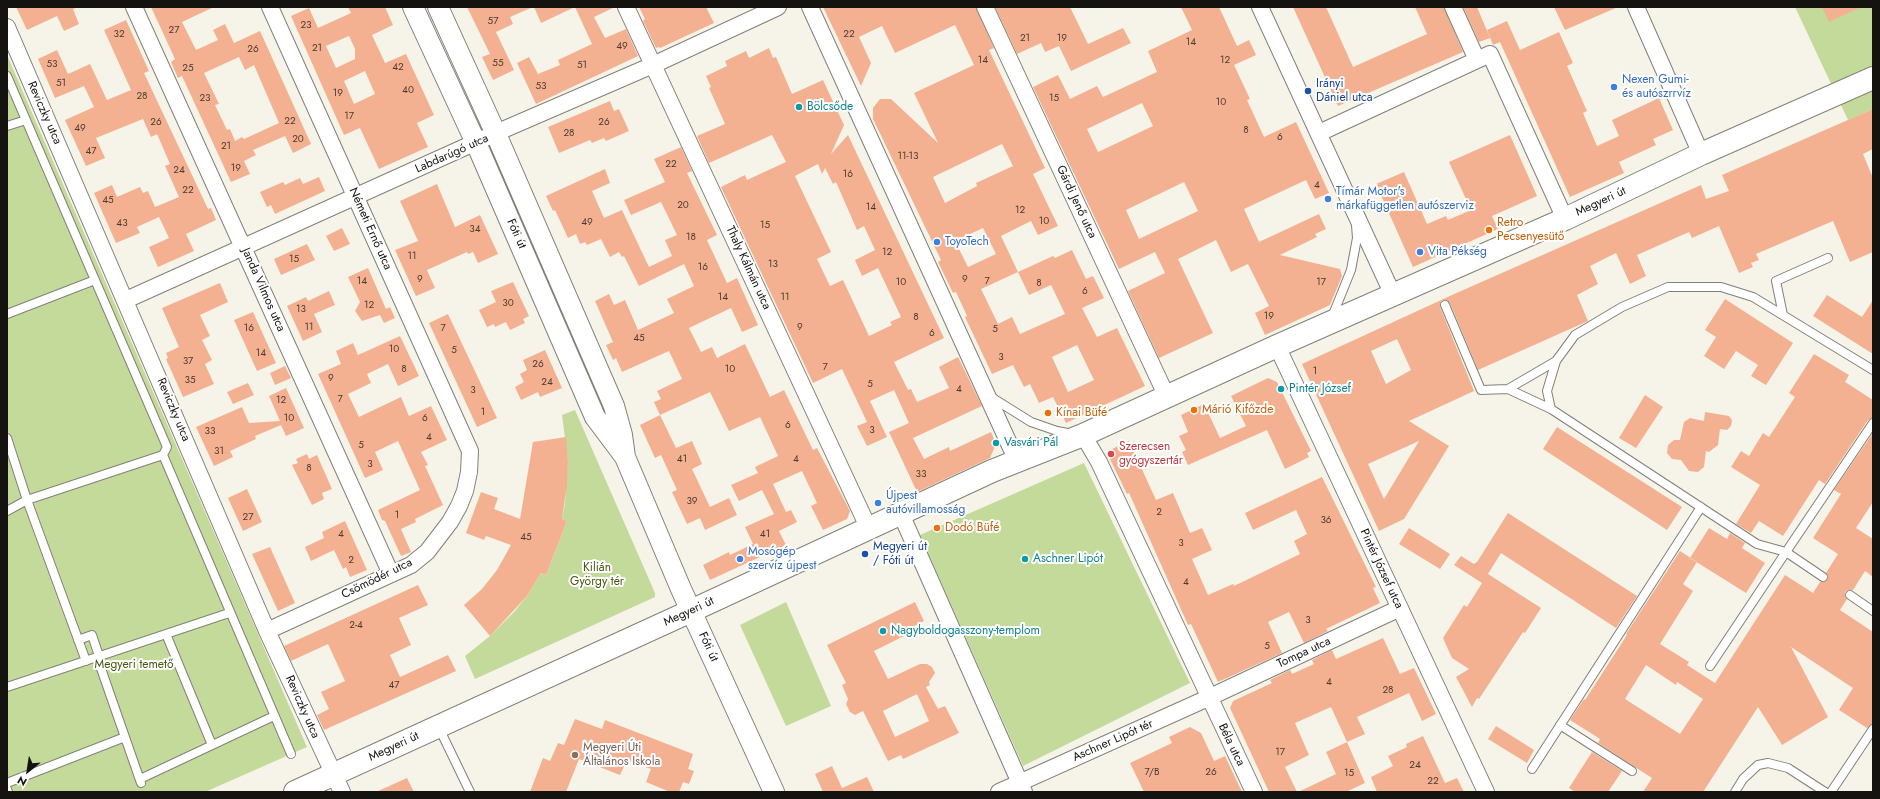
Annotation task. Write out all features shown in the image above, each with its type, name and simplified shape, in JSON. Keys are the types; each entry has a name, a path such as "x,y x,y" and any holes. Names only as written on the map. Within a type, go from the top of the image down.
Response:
{"main road":[{"name":"Megyeri út","path":"295,792 337,784 438,727 691,612 901,514 1017,461 1083,435 1277,346 1565,219 1701,154 1873,78"}],"street":[{"name":"Janda Vilmos utca","path":"134,7 392,574"},
{"name":"Németi Ernő utca","path":"270,7 470,451"},
{"name":"Fóti út","path":"413,7 476,143 595,417 625,457 691,612 774,792"},
{"name":"Fóti út","path":"438,7 496,134 614,406 622,435 625,457"},
{"name":"Thaly Kálmán utca","path":"626,7 869,529"},
{"name":"Labdarúgó utca","path":"126,300 653,65 778,7"},
{"path":"810,7 1017,461"},
{"name":"Gárdi Jenő utca","path":"985,7 1167,397"},
{"path":"1260,7 1393,295"},
{"path":"1453,7 1477,60"},
{"path":"1636,7 1701,154"},
{"name":"Reviczky utca","path":"7,27 268,631 337,784"},
{"path":"1319,133 1490,54 1565,219"},
{"name":"Pintér József utca","path":"1277,346 1486,792"},
{"path":"1083,435 1099,462 1208,698"},
{"name":"Csömödér utca","path":"268,631 392,574 410,565 427,552 450,522 465,491 469,472 470,451"},
{"path":"901,514 1022,788 999,792"},
{"name":"Tompa utca","path":"1208,698 1400,608"},
{"name":"Aschner Lipót tér","path":"1022,788 1208,698"},
{"name":"Béla utca","path":"1208,698 1254,792"}],"lane":[{"path":"7,76 167,447 163,455 27,500 7,512"},
{"path":"7,126 26,120"},
{"path":"1328,324 1339,304 1351,270 1357,238 1355,212"},
{"path":"1783,315 1776,281 1828,258"},
{"path":"7,314 95,280"},
{"path":"1551,409 1548,391 1556,361 1575,335 1622,307 1668,287 1721,287 1753,297 1873,370"},
{"path":"1445,305 1481,390 1508,388 1556,361"},
{"path":"1508,388 1551,409 1757,544 1786,552 1823,577"},
{"path":"988,395 1031,422 1057,431 1083,435"},
{"path":"1710,666 1873,423"},
{"path":"7,438 27,500 86,661"},
{"path":"163,455 229,613 291,754"},
{"path":"1532,769 1701,507"},
{"path":"1850,595 1873,610"},
{"path":"7,687 229,613"},
{"path":"166,634 212,745"},
{"path":"78,640 92,635 140,781 274,716"},
{"path":"1560,725 1632,771"},
{"path":"438,727 470,792"},
{"path":"1831,792 1873,729"},
{"path":"7,783 125,737"},
{"path":"1735,792 1743,779 1758,765 1768,763 1788,768 1825,792"}],"green space":[{"path":"1795,7 1873,7 1873,109 1848,120"},
{"name":"Megyeri temető","path":"7,55 307,747 205,792 7,792"},
{"name":"Kilián György tér","path":"575,410 655,593 655,597 475,679 465,656 490,636 514,612 527,596 541,573 546,575 567,521 562,519 565,503 568,461 562,415"},
{"path":"1084,463 1190,683 1023,766 920,535"},
{"path":"786,602 831,706 786,726 740,625"}],"building":[{"path":"16,7 78,7 73,9 79,24 64,31 57,16 27,30"},
{"path":"151,7 214,7 182,22 196,50 218,40 213,30 225,24 234,43 260,31 311,144 293,153 285,136 253,150 256,155 244,161 250,174 231,182 182,76 178,78 171,62 175,59","holes":["239,57 245,70 254,65 279,123 244,139 242,137 235,141 230,129 227,130 215,105 219,104 204,73"]},
{"path":"348,7 385,7 393,25 372,35 385,63 406,54 434,115 417,123 428,147 379,169 360,128 344,135 291,16 309,8 318,28 351,13","holes":["349,36 355,49 355,59 336,68 326,46","365,71 375,94 354,104 344,81"]},
{"path":"467,7 533,7 510,17 513,24 496,32 514,70 493,80 482,57 490,54"},
{"path":"534,7 575,7 541,23"},
{"path":"575,7 615,7 594,17 605,38 626,29 638,56 536,104 517,63 529,57 538,74 560,65 558,60 592,44"},
{"path":"639,7 706,7 714,23 660,48 656,48 643,21 645,19"},
{"path":"823,7 976,7 994,48 989,50 1045,168 1033,174 1058,226 1038,235 1031,221 1001,236 1018,272 1053,256 1055,258 1072,250 1086,279 1093,276 1104,298 1082,308 1097,337 1117,328 1145,386 1066,423 1053,397 1039,403 1030,384 1024,387 1013,365 992,374 965,317 967,316 956,292 953,293 938,262 941,260 873,119 873,108 880,99 891,99 938,143 914,93 974,65 955,25 895,53 882,26 859,37 871,63 861,86","holes":["1002,144 1013,166 976,183 977,186 945,203 933,177","983,228 996,254 968,267 955,241","1018,272 1029,295 1051,285 1065,314 1020,334 1012,317 998,324 981,289","1077,345 1094,380 1068,392 1052,357"]},
{"path":"995,7 1070,7 1088,44 1123,28 1131,43 1071,71 1059,46 1045,52 1041,43 1017,54"},
{"path":"1181,7 1219,7 1237,46 1249,40 1256,55 1234,65 1250,99 1247,100 1264,137 1296,122 1329,193 1315,199 1306,180 1244,209 1259,242 1319,214 1326,229 1315,234 1317,237 1280,255 1340,269 1342,276 1330,305 1265,335 1255,313 1269,306 1248,264 1231,272 1216,240 1178,259 1213,333 1159,358 1128,291 1165,273 1155,252 1119,269 1033,87 1058,75 1070,99 1097,86 1103,97 1157,72 1148,51 1192,30","holes":["1142,103 1153,126 1098,152 1087,129","1184,182 1198,211 1139,239 1126,210"]},
{"path":"1293,7 1326,7 1353,67 1427,34 1415,7 1444,7 1463,52 1338,106"},
{"path":"1463,7 1477,7 1490,38 1479,42"},
{"path":"1554,7 1618,7 1565,30"},
{"path":"1822,7 1861,7 1829,22"},
{"path":"126,20 149,71 144,73 208,209 211,208 216,220 186,234 194,251 158,267 149,247 169,238 159,217 137,227 140,233 116,243 94,193 112,185 117,197 140,187 143,193 148,191 155,207 179,197 165,166 170,164 157,134 151,137 143,119 96,138 105,158 86,166 65,120 94,107 84,86 55,98 38,59 57,50 68,74 90,64 107,100 131,90 104,30"},
{"path":"1507,21 1520,50 1559,32 1573,63 1567,66 1587,111 1583,113 1597,146 1619,136 1612,120 1659,98 1673,130 1653,139 1656,145 1619,162 1624,173 1570,197 1500,42 1493,45 1487,30"},
{"path":"769,48 773,58 776,57 792,94 823,80 844,125 831,154 848,135 944,338 894,362 908,390 911,389 917,402 949,388 939,367 958,357 982,406 913,438 924,459 949,447 950,451 991,432 996,444 990,458 917,492 889,432 909,423 894,390 870,401 887,437 867,446 857,426 867,422 842,369 813,383 721,187 745,175 747,180 786,162 772,135 709,163 697,136 725,124 709,88 711,87 706,76 727,66 725,61 746,51 749,58","holes":["818,164 822,174 825,168 833,184 836,182 857,230 864,226 875,250 855,260 862,276 878,268 901,317 890,322 892,325 869,336 843,280 830,286 817,259 831,252 795,176"]},
{"path":"610,101 614,111 619,109 629,131 606,141 604,138 592,143 590,140 559,153 548,127"},
{"path":"1873,109 1873,149 1863,154 1873,178 1873,252 1850,262 1833,221 1756,254 1759,260 1751,263 1753,267 1739,273 1719,226 1692,238 1689,232 1637,255 1646,276 1630,284 1616,253 1590,266 1598,284 1577,295 1588,321 1478,370 1450,303 1446,300 1441,301 1440,307 1474,391 1409,421 1449,446 1404,519 1379,531 1302,364 1452,295 1701,185 1706,199 1729,191 1722,175","holes":["1397,339 1411,370 1386,384 1371,351","1419,441 1384,499 1368,464"]},
{"path":"1510,135 1537,196 1492,216 1498,229 1413,267 1376,184 1404,172 1427,224 1446,216 1448,220 1471,210 1449,162"},
{"path":"681,147 692,171 687,173 717,235 707,240 727,283 737,278 758,325 742,332 731,308 689,328 701,352 712,347 717,358 745,344 770,397 784,390 813,450 817,448 850,511 847,519 823,530 811,506 817,503 802,471 773,484 786,512 791,510 797,522 779,531 786,545 710,580 703,565 729,552 730,555 753,544 745,527 774,514 762,490 739,501 731,485 758,473 755,467 778,456 760,417 729,431 710,392 660,415 654,402 661,399 657,391 682,379 669,351 622,372 616,358 613,360 606,345 613,342 595,301 609,294 614,305 625,300 638,330 674,313 667,299 694,286 684,264 639,286 624,256 622,257 619,252 610,257 601,239 587,245 585,242 580,244 576,234 568,238 555,210 553,211 546,196 605,169 610,183 592,191 604,218 622,210 649,267 672,256 665,240 677,235 661,202 631,215 624,200 665,182 654,159"},
{"path":"319,177 325,191 275,214 271,205 267,207 260,192 283,182 285,185 300,178 303,184"},
{"path":"437,184 455,227 480,215 498,254 478,263 473,252 468,254 467,252 427,270 435,288 416,296 395,250 418,241 400,201"},
{"path":"342,228 350,244 334,251 326,236"},
{"path":"307,244 315,260 281,275 274,259"},
{"path":"368,268 386,309 390,307 395,318 384,323 380,315 362,321 355,311 360,302 348,277"},
{"path":"513,282 529,316 523,319 525,323 510,330 506,322 495,327 494,324 487,327 479,310 496,302 491,291"},
{"path":"220,283 228,302 200,315 210,336 202,340 212,360 205,364 214,384 183,397 166,359 168,358 166,353 179,347 162,308"},
{"path":"329,291 335,305 314,314 322,332 303,341 287,306 306,297 308,301"},
{"path":"1827,295 1862,317 1873,300 1873,354 1813,316"},
{"path":"1725,299 1793,343 1766,385 1751,376 1758,365 1736,351 1724,369 1704,356 1716,337 1705,330"},
{"path":"253,312 276,363 257,371 234,320"},
{"path":"448,314 497,418 477,427 429,323"},
{"path":"400,336 419,376 398,386 388,364 367,374 371,383 348,394 359,417 401,397 409,416 431,406 447,440 421,452 428,465 425,466 443,505 415,519 416,522 401,529 411,552 401,556 385,521 382,520 378,510 420,490 398,441 375,452 383,470 365,478 318,374 341,364 336,351 353,343 358,355"},
{"path":"545,350 562,388 540,397 538,392 521,400 515,387 524,382 520,374 527,370 523,360"},
{"path":"1814,354 1849,375 1845,382 1873,400 1873,418 1868,420 1825,484 1819,480 1783,536 1759,521 1751,533 1736,524 1760,485 1731,467 1741,451 1749,456 1763,433 1769,437 1795,397 1789,393"},
{"path":"285,366 291,378 275,385 270,373"},
{"path":"1268,378 1277,382 1311,451 1307,453 1309,457 1285,469 1267,430 1188,465 1182,452 1186,450 1179,436 1188,432 1181,415 1204,404 1220,438 1246,426 1231,396"},
{"path":"248,383 254,395 233,404 227,392"},
{"path":"286,388 304,428 286,436 281,425 255,436 256,439 230,451 233,457 214,466 196,427 242,407 249,423 280,421 269,396"},
{"path":"1645,395 1663,407 1636,448 1619,438"},
{"path":"1705,412 1729,416 1732,420 1731,426 1727,430 1720,429 1718,445 1709,452 1706,451 1704,467 1698,472 1689,471 1681,460 1672,459 1667,453 1668,445 1674,440 1680,440 1684,422 1690,418 1704,421"},
{"path":"660,415 676,448 692,441 702,464 692,469 710,507 729,498 737,515 705,530 700,518 687,524 672,492 677,490 661,455 655,458 640,425"},
{"path":"1557,427 1682,507 1667,530 1543,449"},
{"path":"1873,433 1873,502 1856,528 1873,539 1873,577 1865,571 1853,590 1848,590 1845,592 1845,597 1847,599 1840,610 1873,632 1873,724 1867,728 1839,710 1853,688 1791,647 1828,717 1782,745 1758,707 1703,792 1643,792 1652,778 1598,743 1600,739 1570,720 1584,699 1585,700 1680,551 1697,562 1683,584 1693,591 1660,644 1689,662 1687,665 1715,683 1785,575 1813,593 1820,582 1827,580 1828,577 1826,573 1838,554 1813,538 1841,494 1834,490","holes":["1646,665 1676,685 1677,682 1703,699 1680,734 1625,699"]},
{"path":"566,437 568,461 567,485 562,519 567,521 546,575 541,573 527,596 490,636 464,605 482,589 497,570 511,545 486,536 484,540 466,533 481,492 498,498 494,509 520,519 533,442"},
{"path":"1129,441 1156,500 1173,493 1190,533 1202,528 1212,550 1192,559 1208,595 1233,584 1234,586 1300,554 1294,541 1307,534 1296,510 1253,530 1245,513 1322,477 1376,587 1373,588 1380,603 1326,629 1328,631 1304,643 1289,612 1268,622 1282,653 1218,682 1191,624 1188,625 1129,493 1127,494 1109,457 1112,449"},
{"path":"307,454 309,459 317,455 332,489 322,493 324,499 312,505 292,465 298,463 296,459"},
{"path":"247,489 262,522 243,531 228,498"},
{"path":"1508,513 1637,596 1616,628 1501,553 1488,574 1541,608 1472,707 1456,677 1469,669 1452,658 1443,638 1464,605 1467,607 1482,583 1454,565 1461,556 1474,564 1477,562"},
{"path":"345,521 367,570 350,577 346,567 343,569 334,550 311,561 305,547 324,538 322,532"},
{"path":"1409,528 1450,554 1440,569 1399,544"},
{"path":"1709,528 1727,539 1730,533 1745,543 1742,548 1765,563 1746,593 1690,558"},
{"path":"270,547 295,603 278,611 252,554"},
{"path":"418,585 428,605 399,618 411,645 390,655 400,677 448,655 456,671 324,730 317,715 329,709 321,692 345,681 328,644 291,661 284,646"},
{"path":"915,602 924,621 908,629 910,633 874,651 888,679 920,664 927,664 932,667 935,673 929,682 930,685 926,687 938,709 945,706 959,733 903,759 901,755 888,761 863,711 855,715 850,712 846,704 848,699 842,685 846,683 827,645","holes":["917,694 929,721 895,737 883,711"]},
{"path":"1383,638 1400,674 1414,668 1436,714 1422,721 1409,693 1357,717 1365,734 1347,742 1331,707 1295,723 1309,755 1285,767 1297,792 1269,792 1230,708 1233,701 1272,683 1270,680 1290,670 1292,674 1314,664 1312,660 1332,650 1336,659"},
{"path":"575,719 602,729 605,720 693,754 688,769 694,771 689,784 683,782 679,792 670,792 646,782 651,769 627,760 620,775 579,759 566,792 530,792 543,758 550,761 558,743 564,745"},
{"path":"1496,726 1534,750 1527,763 1488,739"},
{"path":"1190,727 1201,733 1214,761 1225,756 1242,792 1144,792 1130,763 1172,743 1169,737"},
{"path":"1423,736 1445,783 1457,778 1464,792 1377,792 1371,777 1393,766 1388,756 1407,747 1406,744"},
{"path":"1347,742 1365,783 1346,792 1298,792 1336,774 1326,752"},
{"path":"1592,752 1622,771 1608,792 1575,792 1569,788"},
{"path":"832,766 842,788 867,777 874,792 823,792 815,774"},
{"path":"407,778 414,792 376,792"}],"place":[{"name":"Nexen Gumi- és autószrrvíz","path":"1614,87"},
{"name":"Irányi Dániel utca","path":"1308,91"},
{"name":"Bölcsőde","path":"799,107"},
{"name":"Tímár Motor's márkafüggetlen autószerviz","path":"1328,199"},
{"name":"Retro Pecsenyesütő","path":"1489,230"},
{"name":"ToyoTech","path":"937,242"},
{"name":"Vita Pékség","path":"1420,252"},
{"name":"Pintér József","path":"1281,389"},
{"name":"Márió Kifőzde","path":"1194,410"},
{"name":"Kínai Büfé","path":"1048,413"},
{"name":"Vasvári Pál","path":"996,443"},
{"name":"Szerecsen gyógyszertár","path":"1111,454"},
{"name":"Újpest autóvillamosság","path":"878,503"},
{"name":"Dodó Büfé","path":"937,528"},
{"name":"Megyeri út / Fóti út","path":"865,554"},
{"name":"Mosógép szervíz újpest","path":"740,559"},
{"name":"Aschner Lipót","path":"1025,559"},
{"name":"Nagyboldogasszony-templom","path":"883,631"},
{"name":"Megyeri Úti Általános Iskola","path":"575,755"}]}
